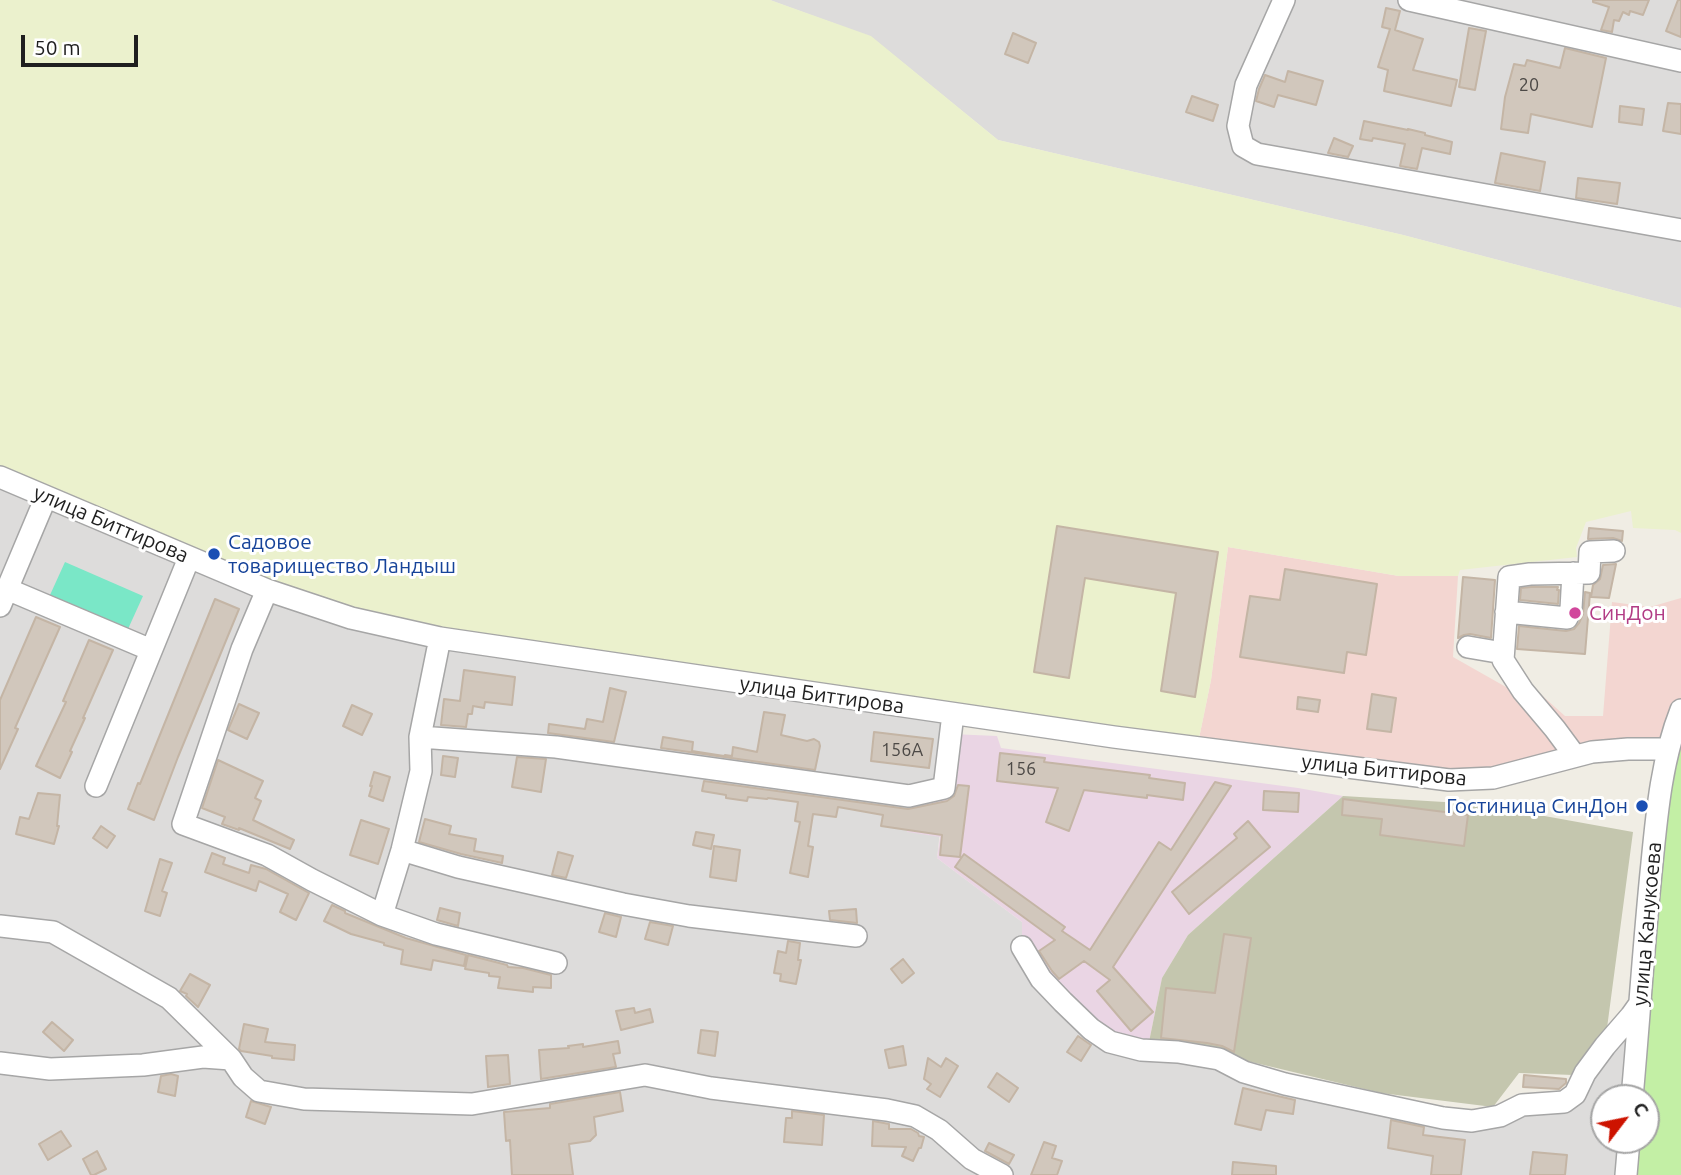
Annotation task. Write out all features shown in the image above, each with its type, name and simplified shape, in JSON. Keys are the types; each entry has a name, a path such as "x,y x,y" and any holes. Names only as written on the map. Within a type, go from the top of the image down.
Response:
{"street":[{"path":"1284,0 1246,85 1238,126 1243,146 1257,154 1681,230"},
{"path":"1409,0 1681,61"},
{"name":"улица Биттирова","path":"0,477 267,590 351,618 440,638 953,714 1449,780 1493,778 1592,752 1668,749"},
{"path":"46,497 4,597 151,650"},
{"path":"1575,757 1522,691 1503,660 1509,578 1530,574 1589,573 1590,552 1614,551"},
{"path":"96,786 189,558"},
{"path":"1506,612 1567,618 1571,609 1573,573"},
{"path":"267,590 242,649 183,824 267,855 382,915 436,934 556,963"},
{"path":"382,915 402,850 421,771 420,737 440,638"},
{"path":"1468,647 1503,653"},
{"name":"улица Канукоева","path":"1633,1084 1656,823 1668,749 1681,710"},
{"path":"420,737 556,747 909,796 944,788 953,714"},
{"path":"402,850 458,867 623,904 689,916 856,936"},
{"path":"0,926 53,932 169,998 231,1059 243,1077 259,1091 304,1099 472,1104 645,1075 710,1088 887,1110 915,1116 939,1130 972,1159 1002,1175"},
{"path":"1022,947 1041,979 1091,1029 1110,1042 1141,1050 1178,1052 1219,1059 1244,1072 1285,1084 1443,1118 1472,1121 1500,1116 1522,1105 1564,1102 1575,1094 1585,1073 1641,1002"},
{"path":"0,1063 50,1069 143,1065 203,1056 231,1059"},
{"path":"1626,1175 1628,1154"}],"shaded area":[{"path":"0,0 770,0 871,36 998,140 1403,235 1681,308 1681,533 1675,530 1633,528 1631,511 1586,522 1576,548 1577,557 1460,570 1458,576 1399,576 1228,547 1211,680 1197,748 376,624 0,477"},
{"path":"770,0 1681,0 1681,308 1403,235 998,140 871,37"},
{"path":"0,477 953,714 937,858 1022,922 1022,947 1091,1029 1443,1118 1564,1102 1631,1016 1632,1084 1590,1084 1590,1154 1628,1154 1626,1175 0,1175"},
{"path":"1228,547 1399,576 1458,576 1453,657 1506,687 1527,682 1565,716 1603,716 1612,602 1650,607 1681,598 1681,710 1668,749 1493,778 1197,748 1211,680"},
{"path":"951,734 997,736 1001,748 1343,796 1188,935 1162,978 1149,1042 1110,1042 1022,947 1022,922 937,858 940,837 907,832 909,796 944,788"},
{"path":"1343,796 1478,804 1633,832 1607,1028 1573,1075 1519,1073 1493,1107 1381,1093 1243,1060 1149,1042 1162,978 1188,935"}],"green space":[{"path":"65,562 143,596 128,629 50,595"},
{"path":"1681,710 1681,1175 1626,1175 1628,1154 1660,1154 1660,1084 1633,1084 1641,1002"}],"building":[{"path":"1593,0 1649,0 1643,15 1623,12 1619,21 1614,20 1612,32 1601,30 1609,7"},
{"path":"1678,0 1681,0 1681,37 1666,31"},
{"path":"1386,8 1400,11 1395,30 1423,39 1413,70 1457,80 1451,106 1384,91 1388,70 1378,67 1390,29 1382,27"},
{"path":"1469,28 1486,31 1475,90 1459,87"},
{"path":"1013,33 1036,43 1028,63 1005,54"},
{"path":"1565,48 1606,58 1592,127 1531,114 1528,133 1501,129 1505,97 1514,64 1525,66 1527,60 1560,68"},
{"path":"1288,71 1323,81 1316,105 1278,95 1274,107 1256,101 1265,75 1285,82"},
{"path":"1192,96 1218,105 1213,121 1186,112"},
{"path":"1668,103 1681,104 1681,134 1663,131"},
{"path":"1620,106 1644,109 1642,125 1619,122"},
{"path":"1364,121 1425,133 1452,142 1450,154 1422,148 1417,169 1400,166 1405,144 1373,138 1372,141 1360,139"},
{"path":"1334,138 1353,146 1348,157 1328,153"},
{"path":"1501,153 1545,162 1540,191 1495,183"},
{"path":"1578,178 1620,183 1617,204 1576,198"},
{"path":"1057,526 1218,552 1195,697 1161,691 1176,593 1085,578 1069,678 1034,672"},
{"path":"1589,528 1623,531 1622,541 1613,538 1588,539"},
{"path":"1616,564 1609,598 1591,597 1593,585 1600,579 1603,565"},
{"path":"1285,569 1377,584 1366,655 1347,652 1344,673 1240,657 1250,596 1280,600"},
{"path":"1463,577 1495,580 1491,638 1470,634 1458,638"},
{"path":"1558,587 1558,604 1520,600 1521,588"},
{"path":"1585,592 1590,593 1585,654 1517,649 1519,626 1566,631 1574,629 1583,614"},
{"path":"215,599 239,609 154,820 128,809"},
{"path":"36,617 60,627 15,728 18,729 0,769 0,700"},
{"path":"89,640 113,650 60,778 36,766 66,702 63,701"},
{"path":"464,670 515,677 512,705 485,702 484,708 473,706 472,714 468,714 466,727 441,725 444,699 460,701"},
{"path":"610,688 626,692 614,742 548,733 549,724 585,729 587,719 603,722"},
{"path":"1372,694 1396,698 1391,732 1367,729"},
{"path":"1298,697 1320,700 1318,712 1297,709"},
{"path":"239,704 259,713 247,739 228,730"},
{"path":"352,705 372,714 362,735 343,726"},
{"path":"764,712 785,715 781,735 819,742 815,770 661,748 663,737 693,742 692,751 732,756 733,747 757,752"},
{"path":"874,732 933,739 929,768 871,761"},
{"path":"1000,753 1045,758 1044,762 1150,775 1149,778 1185,783 1183,800 1084,790 1069,831 1046,822 1058,788 997,781"},
{"path":"443,756 458,758 455,777 441,775"},
{"path":"517,757 546,759 541,792 512,787"},
{"path":"218,760 263,781 255,798 261,801 253,820 294,840 290,849 239,828 222,824 225,817 202,808"},
{"path":"374,772 390,777 383,801 369,796"},
{"path":"704,781 908,809 947,801 954,796 958,785 969,786 960,857 940,855 942,835 881,826 883,815 838,807 836,817 813,814 808,846 813,847 808,877 790,873 800,822 795,821 798,802 768,798 748,797 747,801 726,798 726,795 702,791"},
{"path":"1215,782 1231,786 1113,967 1153,1012 1131,1031 1097,991 1110,980 1084,961 1059,979 1039,951 1055,940 955,867 964,854 1065,927 1062,931 1090,950 1159,842 1171,850"},
{"path":"1264,791 1299,793 1298,812 1263,810"},
{"path":"38,793 60,795 59,826 54,844 16,834 20,817 29,819"},
{"path":"1343,799 1468,815 1464,846 1380,835 1382,819 1342,815"},
{"path":"425,819 451,826 449,834 476,839 474,851 503,856 502,863 419,842"},
{"path":"361,820 389,829 378,864 350,855"},
{"path":"1248,821 1270,847 1189,914 1172,892 1237,838 1234,834"},
{"path":"101,826 115,836 107,848 93,838"},
{"path":"696,832 714,835 711,849 693,845"},
{"path":"714,846 740,850 736,881 710,877"},
{"path":"558,852 573,856 566,878 552,875"},
{"path":"212,853 225,858 223,864 249,873 251,865 266,869 309,893 296,920 280,912 288,894 259,881 256,891 205,872"},
{"path":"160,859 172,863 162,891 167,893 160,916 145,911"},
{"path":"332,905 406,938 466,955 464,966 433,960 431,970 401,964 403,950 351,934 324,921"},
{"path":"440,908 460,913 458,926 437,920"},
{"path":"856,909 857,923 830,920 829,911"},
{"path":"605,913 621,917 616,937 599,932"},
{"path":"650,922 673,926 668,945 645,939"},
{"path":"1224,934 1251,938 1234,1052 1207,1043 1161,1038 1166,988 1215,993"},
{"path":"788,941 800,943 798,960 801,960 796,984 780,981 781,974 774,973 778,951 786,953"},
{"path":"468,955 508,967 551,975 551,988 533,987 533,992 498,988 500,977 465,969"},
{"path":"903,959 914,973 902,983 891,969"},
{"path":"190,974 210,985 198,1007 187,994 180,991"},
{"path":"634,1008 635,1013 650,1009 653,1022 621,1030 616,1011"},
{"path":"52,1022 73,1040 64,1051 43,1032"},
{"path":"244,1024 268,1029 265,1042 295,1045 294,1060 241,1051 239,1049"},
{"path":"701,1030 718,1032 715,1056 698,1053"},
{"path":"1078,1036 1091,1045 1081,1061 1067,1052"},
{"path":"618,1041 620,1053 613,1054 616,1067 541,1079 539,1050"},
{"path":"903,1046 906,1065 889,1068 885,1050"},
{"path":"508,1055 510,1084 488,1087 486,1056"},
{"path":"928,1058 941,1067 946,1058 958,1066 940,1097 927,1089 931,1084 924,1079"},
{"path":"997,1073 1018,1088 1009,1102 988,1087"},
{"path":"1524,1075 1566,1079 1566,1083 1559,1089 1523,1087"},
{"path":"161,1076 178,1076 175,1096 158,1092"},
{"path":"1243,1088 1295,1100 1293,1114 1266,1110 1261,1130 1235,1124"},
{"path":"620,1092 623,1111 594,1117 596,1135 590,1141 569,1144 573,1175 512,1175 510,1140 506,1141 504,1112 550,1108 550,1104"},
{"path":"251,1101 271,1107 265,1124 246,1117"},
{"path":"792,1111 824,1115 822,1145 784,1142 786,1118 792,1118"},
{"path":"1391,1120 1424,1127 1423,1135 1465,1140 1461,1175 1431,1175 1433,1156 1388,1148"},
{"path":"873,1121 889,1124 889,1129 911,1129 924,1137 913,1161 902,1156 906,1147 872,1146"},
{"path":"61,1131 71,1146 48,1160 39,1144"},
{"path":"1044,1142 1056,1146 1052,1158 1062,1161 1057,1175 1031,1175"},
{"path":"989,1143 1014,1155 1009,1164 985,1151"},
{"path":"97,1151 106,1169 91,1175 83,1159"},
{"path":"1533,1152 1567,1155 1565,1175 1530,1175"},
{"path":"1233,1162 1276,1166 1276,1175 1232,1175"}],"place":[{"name":"Садовое товарищество Ландыш","path":"214,554"},
{"name":"СинДон","path":"1575,613"},
{"name":"Гостиница СинДон","path":"1642,806"}]}
